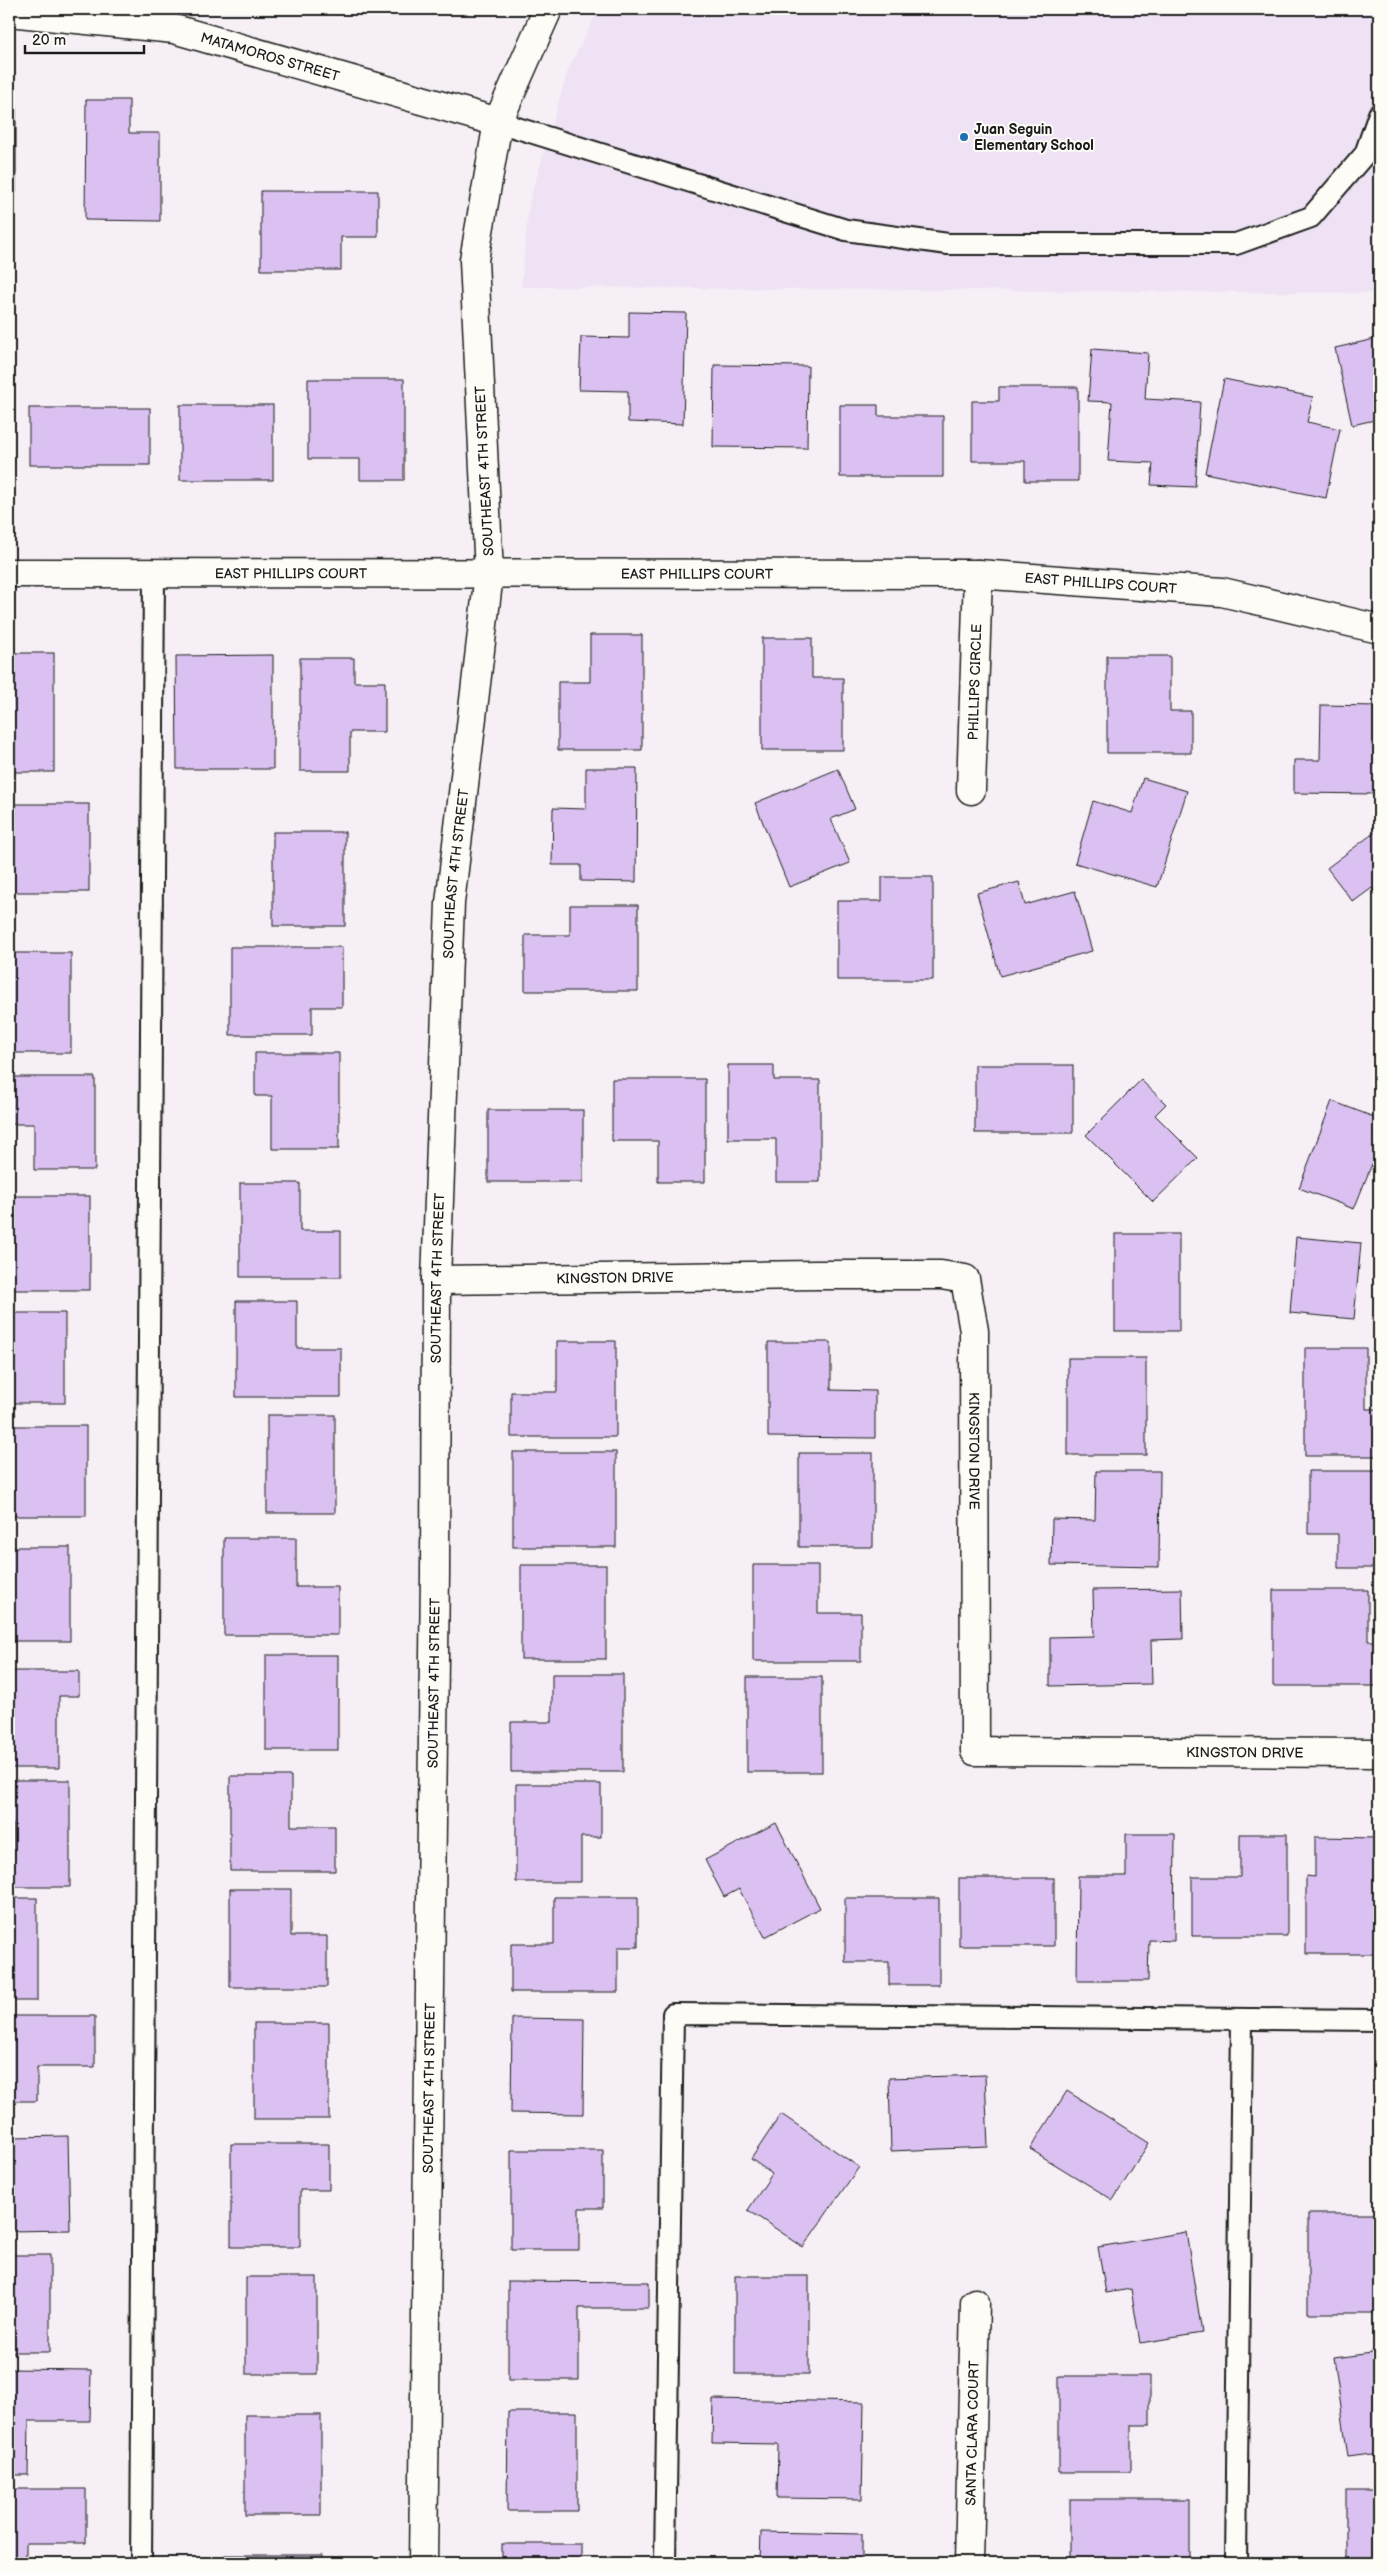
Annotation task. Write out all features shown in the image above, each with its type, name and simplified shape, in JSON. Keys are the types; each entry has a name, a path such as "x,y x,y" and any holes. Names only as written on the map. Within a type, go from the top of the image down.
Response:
{"street":[{"name":"SOUTHEAST 4TH STREET","path":"423,2563 435,1573 436,1280 450,903 489,574 474,260 498,122 548,9"},
{"name":"MATAMOROS STREET","path":"17,11 174,29 498,122"},
{"name":"EAST PHILLIPS COURT","path":"9,573 978,574 1222,592 1379,629"},
{"name":"PHILLIPS CIRCLE","path":"972,790 978,574"},
{"name":"KINGSTON DRIVE","path":"436,1280 818,1275 941,1275 965,1279 974,1330 975,1751 1379,1753"},
{"name":"SANTA CLARA COURT","path":"968,2563 975,2303"}],"lane":[{"path":"498,122 846,230 948,244 1236,244 1311,217 1365,154 1379,114"},
{"path":"141,2563 154,573"},
{"path":"666,2563 673,2014 1379,2020"},
{"path":"1236,2563 1242,2019"}],"shaded area":[{"name":"Juan Seguin Elementary School","path":"599,9 1379,9 1379,293 521,287 529,203 568,70"}],"building":[{"path":"9,92 16,92 16,192 9,192"},
{"path":"86,100 129,100 129,133 160,133 160,221 85,220"},
{"path":"261,191 378,191 378,237 341,237 341,270 261,270"},
{"path":"629,312 686,313 683,424 628,422 628,391 579,390 581,337 629,338"},
{"path":"1379,338 1379,419 1352,425 1335,348"},
{"path":"1092,349 1148,353 1145,399 1200,402 1195,487 1151,485 1153,463 1108,461 1112,402 1088,401"},
{"path":"714,365 808,366 807,448 713,447"},
{"path":"308,379 404,379 404,480 360,480 360,459 308,459"},
{"path":"1224,379 1313,397 1307,422 1340,429 1326,498 1205,473"},
{"path":"999,387 1078,387 1078,481 1025,481 1025,461 972,461 972,401 999,401"},
{"path":"180,405 273,405 273,480 180,480"},
{"path":"840,405 878,405 878,416 943,416 943,477 840,477"},
{"path":"29,408 150,408 150,465 29,465"},
{"path":"590,635 642,635 642,750 558,750 558,682 590,682"},
{"path":"762,638 812,638 812,678 843,678 843,750 762,750"},
{"path":"9,653 54,653 54,772 9,772"},
{"path":"273,655 273,769 177,769 176,656"},
{"path":"1107,656 1170,656 1170,711 1191,711 1191,753 1107,753"},
{"path":"300,658 354,658 354,682 385,682 385,732 350,732 350,771 300,771"},
{"path":"1321,705 1379,706 1379,794 1294,793 1294,760 1320,760"},
{"path":"586,768 637,768 636,882 581,881 581,865 552,865 553,808 586,809"},
{"path":"838,769 855,809 831,819 850,863 789,887 755,803"},
{"path":"1143,778 1187,791 1157,887 1075,863 1093,801 1132,813"},
{"path":"9,804 89,804 89,892 9,892"},
{"path":"1379,829 1379,897 1372,888 1353,902 1327,868"},
{"path":"273,832 345,832 345,926 273,926"},
{"path":"882,877 933,877 933,980 837,980 837,901 882,901"},
{"path":"1019,882 1025,905 1075,891 1092,951 1000,976 977,893"},
{"path":"570,905 638,905 638,991 525,991 525,935 570,935"},
{"path":"230,947 342,947 342,1007 312,1007 312,1035 230,1035"},
{"path":"9,953 71,953 71,1053 9,1053"},
{"path":"255,1053 339,1053 339,1149 272,1149 272,1096 255,1096"},
{"path":"728,1065 774,1065 774,1080 820,1080 820,1182 776,1182 776,1139 728,1139"},
{"path":"975,1065 1073,1065 1073,1133 975,1133"},
{"path":"9,1077 95,1077 95,1170 34,1170 34,1124 9,1124"},
{"path":"612,1079 705,1079 705,1182 658,1182 658,1141 612,1141"},
{"path":"1141,1080 1166,1104 1155,1115 1198,1158 1153,1202 1086,1135"},
{"path":"1332,1101 1379,1119 1379,1167 1372,1164 1354,1209 1299,1188"},
{"path":"488,1110 583,1110 583,1182 488,1182"},
{"path":"240,1183 300,1183 300,1231 341,1231 341,1277 240,1277"},
{"path":"9,1196 90,1196 90,1290 9,1290"},
{"path":"1115,1234 1179,1234 1179,1331 1115,1331"},
{"path":"1296,1237 1361,1243 1354,1319 1290,1313"},
{"path":"236,1301 297,1301 297,1348 341,1348 341,1397 236,1397"},
{"path":"9,1313 65,1313 65,1403 9,1403"},
{"path":"557,1341 616,1341 616,1437 511,1437 511,1392 557,1392"},
{"path":"768,1342 831,1342 831,1390 875,1391 875,1438 768,1437"},
{"path":"1305,1348 1366,1348 1366,1409 1379,1409 1379,1456 1305,1456"},
{"path":"1068,1358 1146,1358 1146,1455 1068,1455"},
{"path":"267,1415 335,1415 335,1513 267,1513"},
{"path":"9,1426 86,1426 86,1516 9,1516"},
{"path":"513,1452 616,1452 616,1547 513,1547"},
{"path":"799,1453 873,1453 873,1547 799,1547"},
{"path":"1096,1471 1160,1471 1159,1567 1051,1565 1052,1519 1095,1520"},
{"path":"1308,1471 1379,1471 1379,1568 1338,1568 1338,1534 1308,1534"},
{"path":"224,1538 296,1538 296,1587 338,1587 338,1635 224,1635"},
{"path":"9,1547 70,1547 70,1641 9,1641"},
{"path":"521,1565 606,1565 606,1659 521,1659"},
{"path":"753,1565 818,1565 818,1613 861,1613 861,1661 753,1661"},
{"path":"1182,1589 1183,1639 1151,1640 1152,1684 1050,1686 1050,1637 1094,1636 1093,1590"},
{"path":"1273,1590 1368,1590 1368,1641 1379,1641 1379,1686 1273,1686"},
{"path":"266,1655 338,1655 338,1750 266,1750"},
{"path":"9,1671 79,1671 79,1696 59,1696 59,1768 9,1768"},
{"path":"552,1674 623,1674 623,1772 511,1772 511,1722 552,1722"},
{"path":"747,1677 822,1677 822,1772 747,1772"},
{"path":"230,1776 291,1776 291,1826 335,1826 335,1871 230,1871"},
{"path":"9,1780 70,1780 70,1887 13,1887 13,1824 9,1824"},
{"path":"516,1784 601,1784 601,1837 581,1837 581,1882 516,1882"},
{"path":"776,1823 820,1908 765,1937 739,1889 724,1897 705,1860"},
{"path":"1126,1834 1175,1834 1174,1941 1149,1940 1148,1981 1077,1981 1078,1876 1126,1876"},
{"path":"1240,1834 1287,1834 1287,1936 1192,1936 1192,1877 1240,1877"},
{"path":"1315,1837 1379,1838 1379,1954 1306,1954 1306,1876 1315,1877"},
{"path":"959,1878 1054,1878 1054,1946 959,1946"},
{"path":"230,1889 291,1889 291,1936 327,1936 327,1987 230,1987"},
{"path":"554,1897 638,1897 638,1947 618,1947 618,1992 511,1992 511,1944 554,1944"},
{"path":"9,1898 37,1898 37,2001 9,2001"},
{"path":"845,1898 939,1898 939,1985 889,1985 889,1962 845,1962"},
{"path":"9,2016 95,2016 95,2067 37,2067 37,2101 9,2101"},
{"path":"512,2018 584,2019 583,2114 511,2113"},
{"path":"254,2023 329,2023 329,2119 254,2119"},
{"path":"985,2075 988,2147 891,2151 889,2078"},
{"path":"1067,2091 1149,2143 1113,2200 1030,2149"},
{"path":"781,2114 859,2167 803,2247 748,2210 772,2174 751,2159"},
{"path":"68,2136 70,2230 9,2231 9,2137"},
{"path":"231,2144 329,2144 329,2190 300,2190 300,2247 231,2247"},
{"path":"511,2150 603,2150 603,2208 579,2208 579,2250 511,2250"},
{"path":"1308,2214 1379,2214 1379,2313 1308,2313"},
{"path":"1186,2232 1202,2333 1140,2343 1131,2289 1106,2293 1098,2247"},
{"path":"9,2255 50,2255 50,2352 9,2352"},
{"path":"735,2276 809,2276 809,2374 735,2374"},
{"path":"246,2277 317,2277 317,2374 246,2374"},
{"path":"508,2281 649,2282 649,2308 579,2308 579,2380 508,2380"},
{"path":"1379,2352 1379,2453 1348,2457 1334,2358"},
{"path":"9,2369 91,2370 90,2421 29,2421 28,2475 9,2475"},
{"path":"1059,2376 1150,2376 1150,2425 1131,2425 1131,2472 1059,2472"},
{"path":"713,2399 864,2402 862,2499 777,2498 778,2444 712,2443"},
{"path":"508,2412 577,2412 577,2511 507,2511"},
{"path":"245,2415 321,2415 321,2515 245,2515"},
{"path":"9,2489 86,2489 86,2543 26,2543 26,2563 9,2563"},
{"path":"1346,2491 1379,2491 1379,2563 1346,2563"},
{"path":"1070,2499 1190,2499 1190,2563 1070,2563"},
{"path":"761,2532 862,2534 862,2563 760,2563"},
{"path":"502,2544 581,2544 581,2563 502,2563"},
{"path":"225,2555 323,2555 323,2563 225,2563"}],"place":[{"name":"Juan Seguin Elementary School","path":"964,137"}]}
